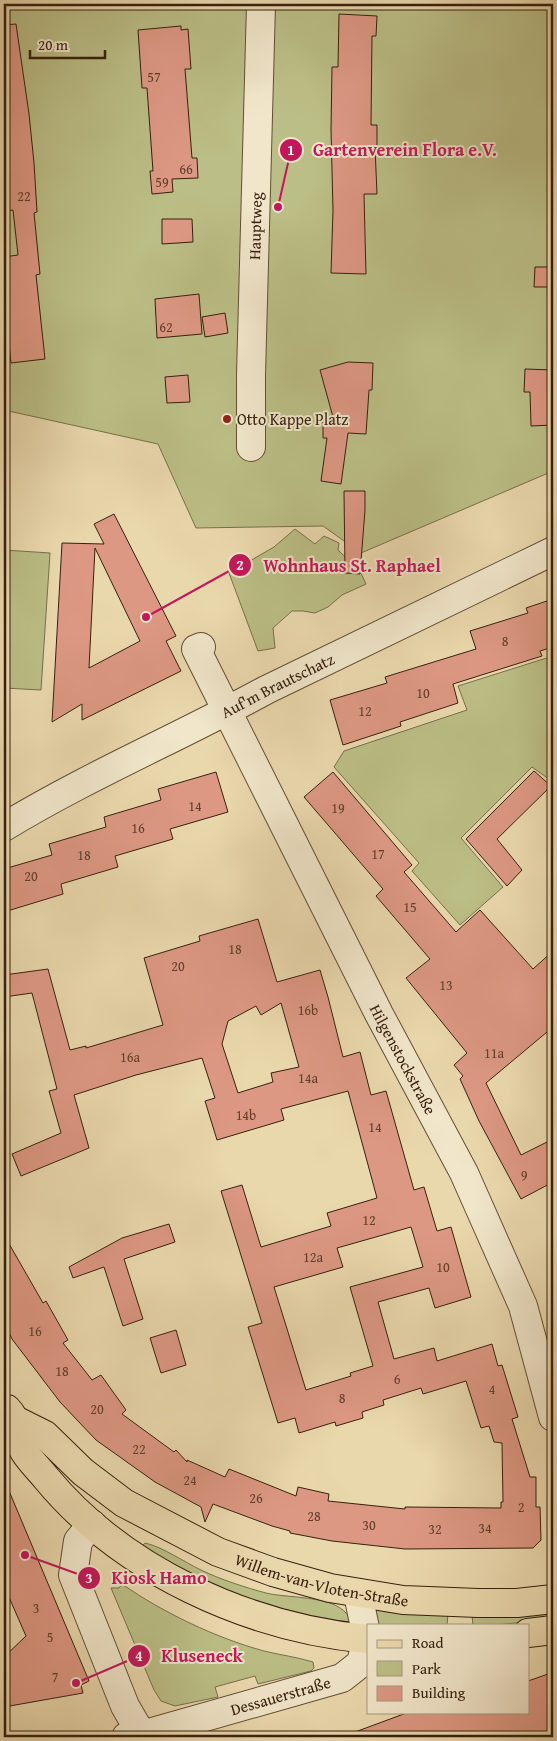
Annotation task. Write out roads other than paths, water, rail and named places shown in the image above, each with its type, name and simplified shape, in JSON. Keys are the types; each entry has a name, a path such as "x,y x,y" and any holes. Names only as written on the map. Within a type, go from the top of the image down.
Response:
{"main road":[{"name":"Willem-van-Vloten-Straße","path":"7,1415 23,1450 63,1498 85,1532 123,1548 180,1584 221,1603 299,1628 326,1634 367,1638"},
{"name":"Willem-van-Vloten-Straße","path":"7,1415 45,1434 83,1472 124,1503 218,1552 273,1572 330,1588 403,1600 463,1604 517,1603 553,1599"},
{"path":"85,1532 112,1524 154,1536 191,1558 209,1557 218,1552"},
{"path":"530,1633 553,1630"}],"street":[{"name":"Hauptweg","path":"252,447 251,375 261,4"},
{"name":"Auf'm Brautschatz","path":"4,827 44,803 266,690 553,551"},
{"name":"Hilgenstockstraße","path":"200,647 196,649 386,1028 464,1173 523,1306 553,1417"},
{"path":"85,1532 73,1575 137,1736"},
{"name":"Dessauerstraße","path":"137,1736 342,1678 361,1663 367,1638 358,1594"}],"place":[{"name":"Gartenverein Flora e.V.","path":"278,207"},
{"name":"Otto Kappe Platz","path":"227,419"},
{"name":"Wohnhaus St. Raphael","path":"146,617"},
{"name":"Kiosk Hamo","path":"25,1555"},
{"name":"Kluseneck","path":"76,1683"}]}
